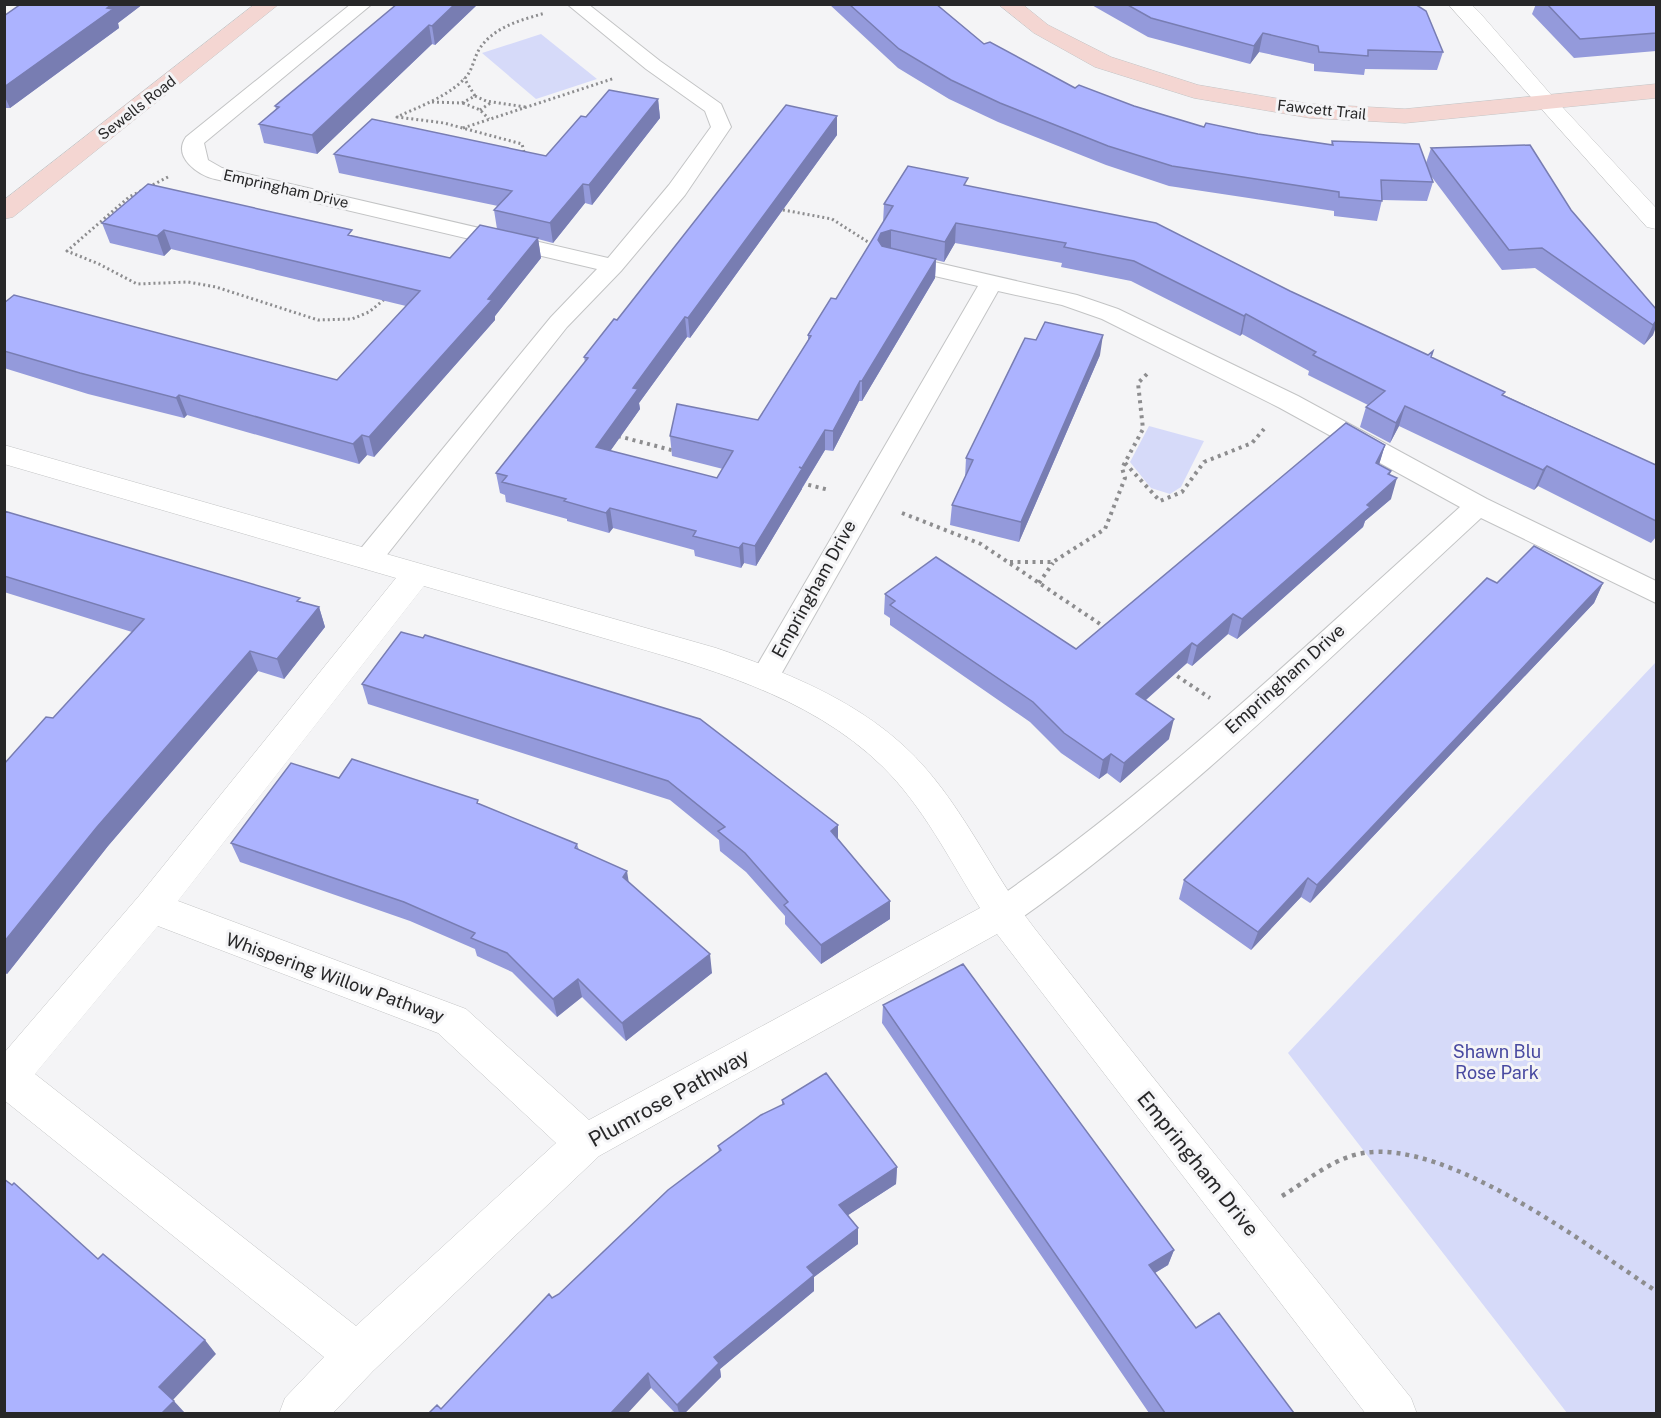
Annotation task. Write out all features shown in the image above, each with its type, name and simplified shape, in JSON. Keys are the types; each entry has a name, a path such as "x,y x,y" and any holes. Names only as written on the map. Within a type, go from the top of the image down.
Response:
{"street":[{"name":"Sewells Road","path":"4,212 269,4"},
{"name":"Fawcett Trail","path":"1008,4 1041,29 1103,62 1194,91 1310,111 1366,116 1405,116 1656,91"},
{"path":"1458,4 1473,17 1545,102 1656,222"},
{"name":"Empringham Drive","path":"4,454 705,656 765,676 808,697 893,756 922,788 1001,914 1395,1413"},
{"path":"357,1355 7,1080 152,907 417,573"},
{"name":"Whispering Willow Pathway","path":"152,907 222,936 452,1021 585,1143"},
{"name":"Plumrose Pathway","path":"301,1413 357,1355 585,1143 1001,914"}],"lane":[{"name":"Empringham Drive","path":"363,4 193,141 192,153 198,163 215,173 613,266"},
{"path":"368,559 559,322 613,266 683,181 722,127 714,108 653,65 576,4"},
{"path":"890,259 1069,300 1110,314 1289,402 1478,505 1656,593"},
{"name":"Empringham Drive","path":"765,676 865,498 991,283"},
{"name":"Empringham Drive","path":"1001,914 1063,871 1242,720 1478,505"}],"path":[{"path":"463,128 653,65"},
{"path":"464,78 475,96 492,102 530,107"},
{"path":"462,103 475,96"},
{"path":"430,102 462,103 480,110 489,119"},
{"path":"480,110 492,102"},
{"path":"777,209 832,219 878,247 890,259"},
{"path":"1039,583 1053,562 1105,529 1125,478 1122,468 1143,429 1138,383 1177,346"},
{"path":"1125,464 1160,501 1182,492 1204,462 1252,443 1289,402"},
{"path":"609,434 678,452"},
{"path":"795,481 865,498 981,544 1109,630"},
{"path":"1008,562 1053,562"},
{"path":"1168,670 1242,720"},
{"path":"1243,1218 1347,1159 1362,1153 1399,1152 1432,1160 1479,1181 1656,1291"}],"green space":[{"path":"541,34 597,79 536,99 482,53"},
{"path":"1149,426 1204,441 1181,487 1170,494 1151,488 1130,462"},
{"name":"Shawn Blu Rose Park","path":"1656,662 1656,1413 1567,1413 1288,1053"}],"building":[{"path":"21,4 112,4 107,8 113,9 4,87 4,16"},
{"path":"397,4 455,4 432,26 429,25 312,135 259,124 279,107 275,106"},
{"path":"849,4 936,4 984,44 990,42 1075,88 1079,85 1134,106 1204,127 1206,123 1258,134 1333,145 1332,141 1419,144 1433,182 1381,180 1382,201 1339,197 1339,192 1172,166 1108,146 1000,103 951,80 899,49"},
{"path":"1126,4 1415,4 1426,11 1443,52 1368,50 1368,56 1319,52 1318,46 1263,33 1254,46 1151,18"},
{"path":"1547,4 1656,4 1656,33 1580,39"},
{"path":"609,90 658,99 589,185 583,184 550,223 494,210 512,191 334,154 372,119 546,156 581,116 586,117"},
{"path":"786,105 837,116 688,318 685,317 633,388 638,389 596,447 717,478 733,451 670,436 677,404 758,420 811,336 808,335 831,298 836,299 893,206 884,204 908,166 968,178 964,185 1156,223 1290,291 1428,355 1433,351 1431,357 1505,392 1502,395 1656,465 1656,521 1547,466 1543,470 1405,406 1396,423 1366,407 1385,391 1313,355 1316,352 1246,314 1244,316 1134,261 1064,247 1066,243 956,223 945,242 891,230 881,233 878,240 882,246 936,259 860,381 833,431 825,430 802,468 799,467 802,469 755,546 743,543 739,548 693,536 696,531 610,508 606,513 564,501 566,499 502,482 507,476 496,473 588,358 584,357 614,319 617,320"},
{"path":"1530,145 1571,210 1656,309 1656,321 1653,325 1542,248 1509,250 1431,148"},
{"path":"148,184 352,230 348,235 450,258 480,225 538,238 488,299 492,300 369,437 362,435 353,444 179,395 176,398 4,351 4,303 14,295 337,380 420,291 164,230 157,236 102,223"},
{"path":"1045,322 1103,335 1021,522 952,505 973,460 966,458 1025,338 1036,340"},
{"path":"1346,423 1385,445 1376,463 1391,471 1388,474 1397,478 1367,505 1370,507 1242,619 1233,614 1197,646 1192,643 1136,694 1174,719 1124,763 1111,754 1103,760 1064,733 1033,702 890,605 895,601 885,594 936,557 1076,649"},
{"path":"4,511 300,598 297,601 319,607 277,659 250,651 97,827 4,942 4,764 46,717 53,718 144,619 4,576"},
{"path":"1534,546 1603,583 1317,885 1308,878 1258,932 1184,880 1487,578 1497,583"},
{"path":"401,632 423,638 425,635 700,719 838,825 831,831 890,901 821,945 784,905 788,902 745,853 718,831 725,827 668,781 362,684"},
{"path":"352,759 478,800 477,803 577,844 575,848 627,871 623,877 710,954 622,1023 578,979 553,999 507,953 471,938 475,933 404,902 231,843 291,763 339,778"},
{"path":"963,964 1174,1250 1149,1265 1196,1328 1219,1313 1294,1413 1165,1413 883,1005"},
{"path":"826,1073 897,1167 839,1205 858,1228 807,1267 814,1275 714,1357 719,1363 677,1405 648,1373 611,1413 429,1413 437,1405 441,1409 549,1294 552,1298 559,1294 668,1190 721,1150 718,1146 761,1115 784,1104 782,1100"},
{"path":"4,1179 12,1185 14,1183 98,1259 103,1254 205,1340 159,1387 174,1401 162,1413 4,1413"}]}
